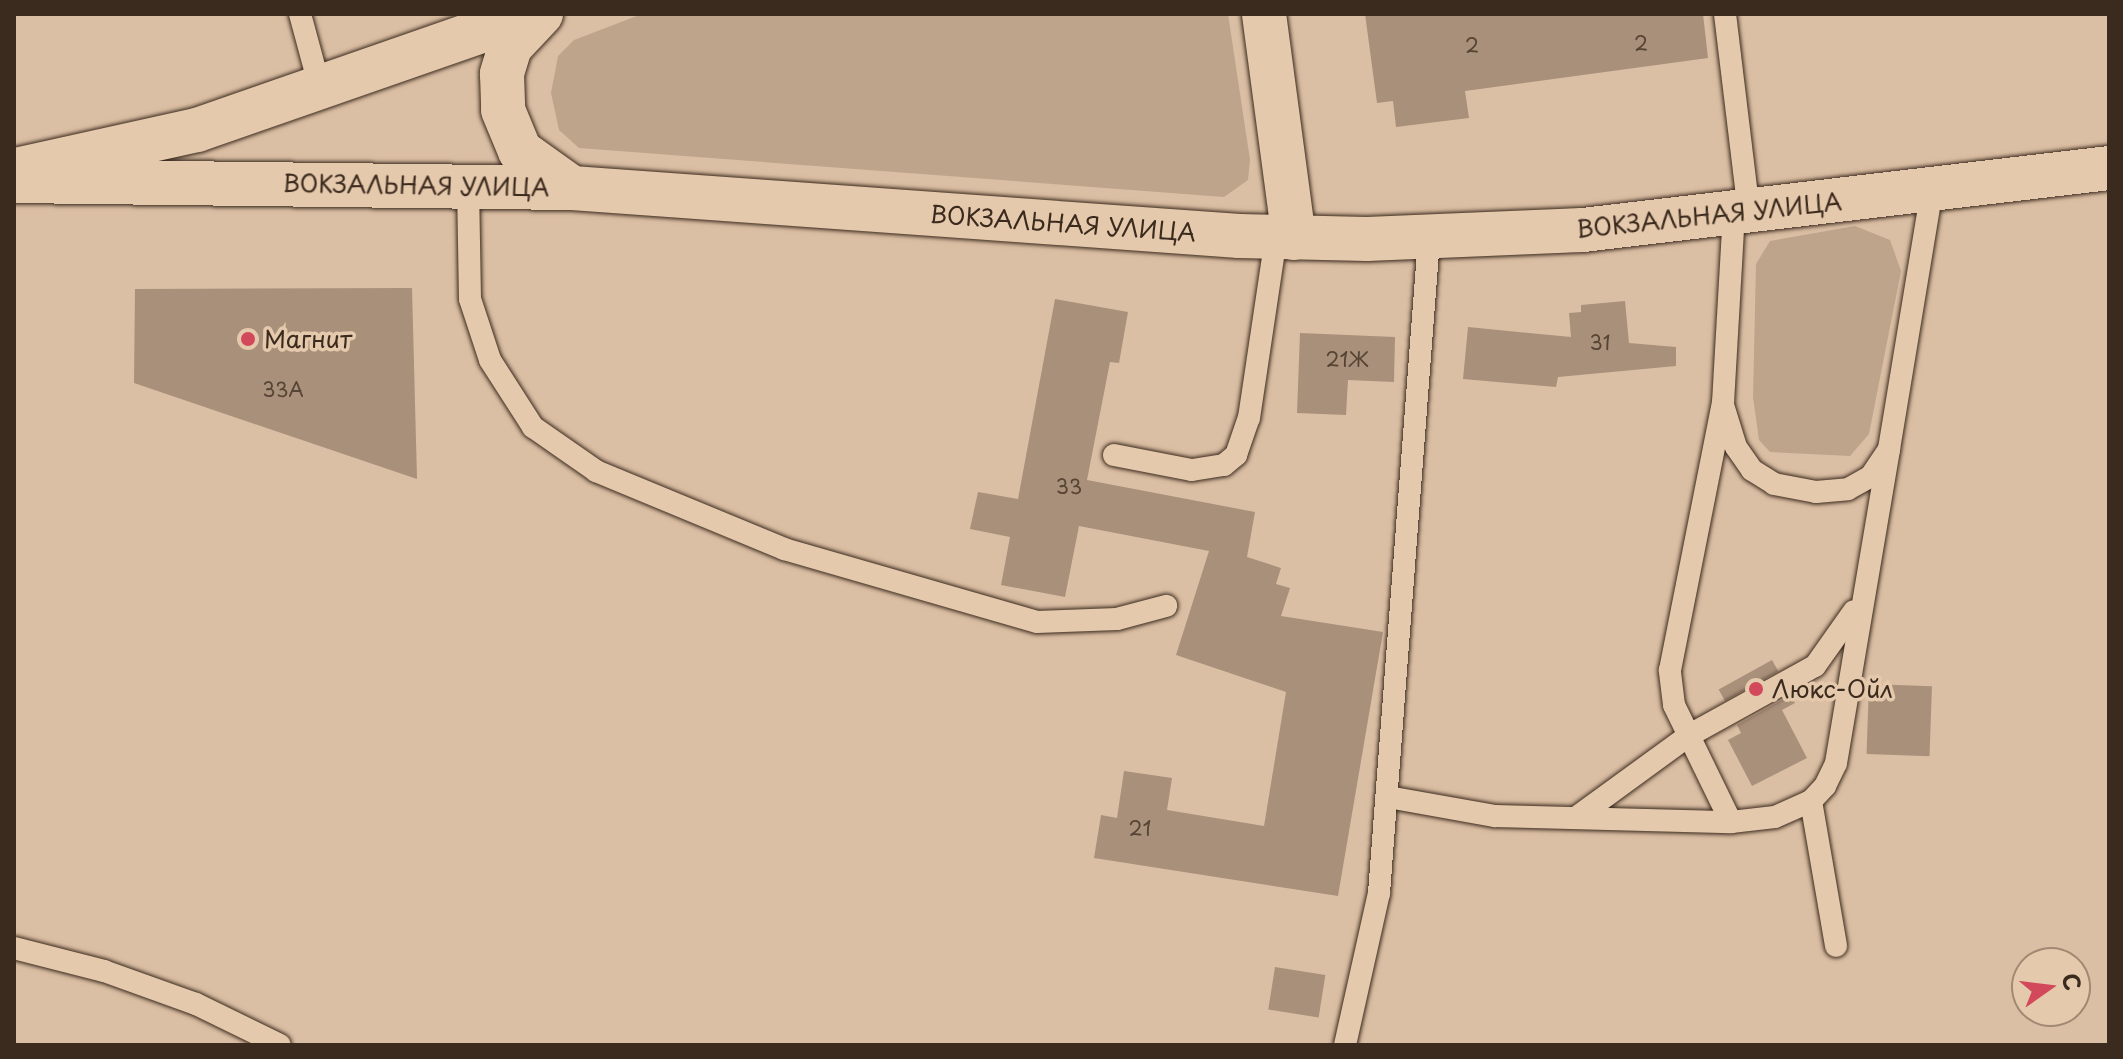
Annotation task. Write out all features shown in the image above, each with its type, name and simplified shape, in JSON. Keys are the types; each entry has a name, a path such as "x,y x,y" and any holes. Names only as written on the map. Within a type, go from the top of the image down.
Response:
{"main road":[{"path":"14,170 158,142 530,14"},
{"path":"541,14 510,47 502,74 503,110 520,151 572,188"},
{"path":"1264,14 1285,238"},
{"name":"ВОКЗАЛЬНАЯ УЛИЦА","path":"14,181 572,188 1285,238 1429,238 1741,214 2109,168"}],"lane":[{"path":"300,14 320,88"},
{"path":"1725,14 1741,214 1723,403 1670,670 1674,705 1731,822"},
{"path":"468,185 470,299 490,360 533,427 596,471 784,549 1037,622 1117,619 1166,606"},
{"path":"1388,797 1495,816 1731,822 1775,817 1811,801 1836,763 1859,603 1889,449 1932,189"},
{"path":"1114,455 1192,470 1224,465 1236,455 1249,418 1285,238"},
{"path":"1345,1045 1379,893 1429,238"},
{"path":"1723,403 1736,447 1752,470 1774,484 1816,492 1848,489 1871,476 1889,449"},
{"path":"1577,817 1688,736 1815,666 1859,603"},
{"path":"1811,801 1836,946"},
{"path":"14,948 104,971 196,1004 280,1045"}],"shaded area":[{"path":"642,14 1228,14 1250,160 1248,180 1224,197 579,148 559,130 551,93 558,56 574,40"},
{"path":"1855,226 1890,240 1901,271 1869,434 1850,456 1770,452 1759,440 1753,397 1756,264 1770,241"}],"building":[{"path":"1365,14 1703,14 1708,58 1465,91 1469,118 1396,127 1393,101 1377,103"},
{"path":"412,288 417,479 134,383 135,289"},
{"path":"1055,299 1128,312 1119,363 1110,362 1087,480 1255,512 1247,557 1281,568 1276,584 1290,588 1281,616 1383,632 1338,896 1094,858 1101,815 1117,818 1124,771 1172,778 1167,810 1264,826 1286,692 1176,655 1209,551 1079,526 1065,597 1001,585 1010,537 970,529 978,492 1018,499"},
{"path":"1625,301 1629,343 1676,347 1676,366 1558,377 1556,387 1463,379 1468,327 1571,337 1569,313 1581,312 1581,305"},
{"path":"1300,333 1395,337 1394,382 1348,380 1346,415 1297,413"},
{"path":"1772,660 1778,671 1725,701 1719,690"},
{"path":"1869,684 1932,686 1930,756 1867,754"},
{"path":"1791,695 1795,703 1782,710 1807,758 1752,786 1728,740 1741,733 1737,725"},
{"path":"1275,967 1325,975 1319,1017 1268,1009"}],"place":[{"name":"Магнит","path":"248,339"},
{"name":"Люкс-Ойл","path":"1756,689"}]}
